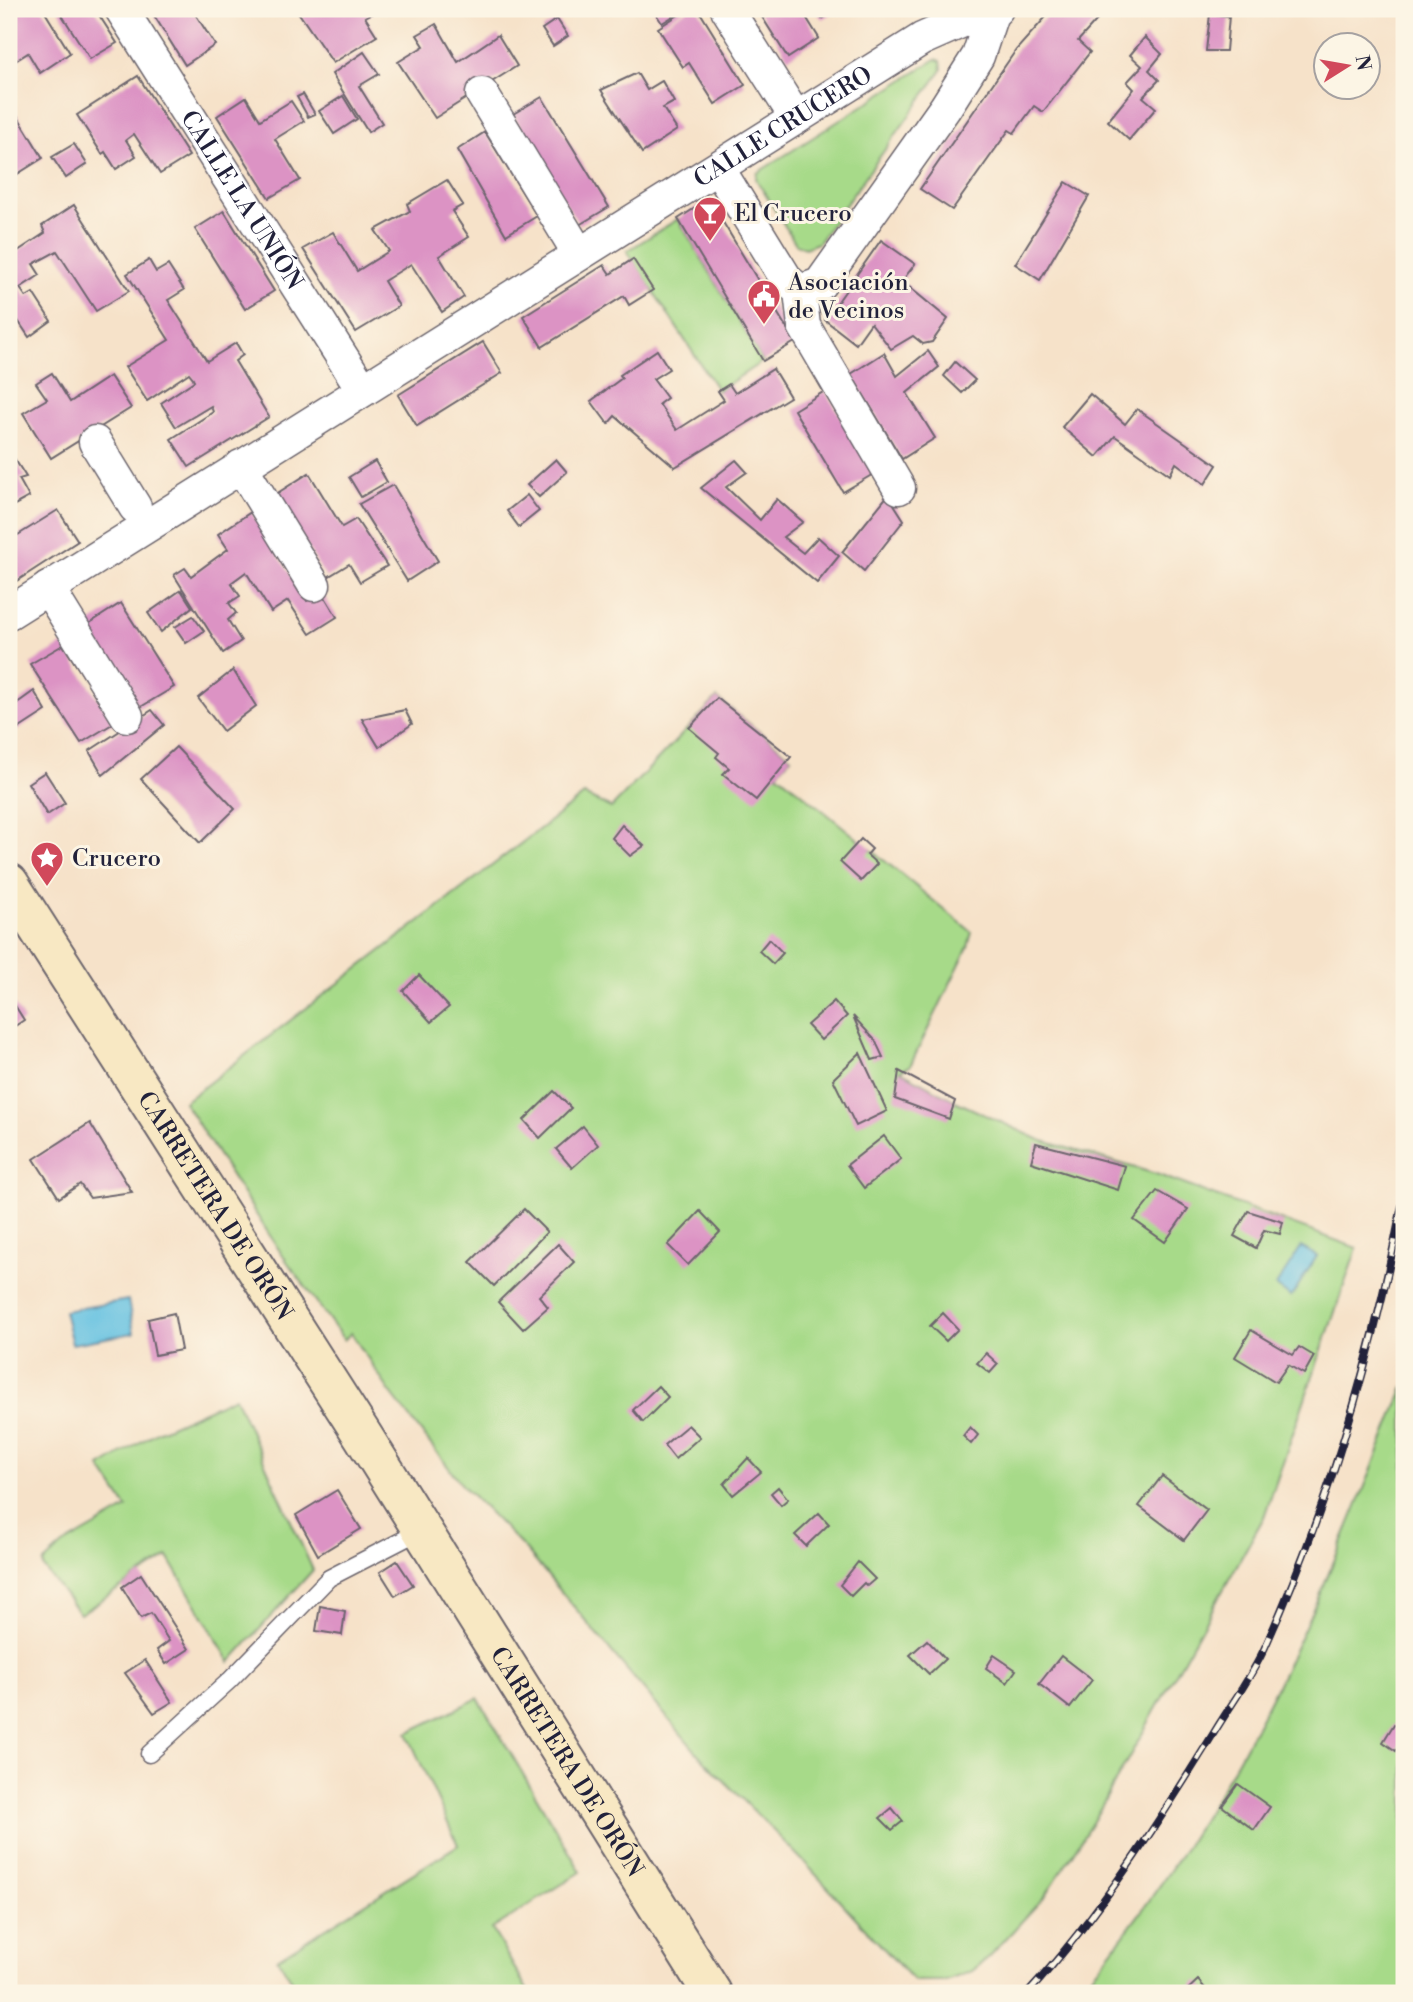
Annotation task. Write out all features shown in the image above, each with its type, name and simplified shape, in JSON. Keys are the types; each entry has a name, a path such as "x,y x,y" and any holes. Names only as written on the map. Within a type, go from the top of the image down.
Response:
{"street":[{"name":"CALLE LA UNIÓN","path":"121,9 363,390"},
{"path":"727,9 796,118"},
{"name":"CALLE CRUCERO","path":"9,613 922,39 965,20 995,11"},
{"path":"800,291 820,284 945,108 978,56 995,11"},
{"path":"482,94 579,254"},
{"path":"718,168 787,280 800,291 804,326 899,488"},
{"path":"95,442 135,507"},
{"path":"241,466 314,585"},
{"path":"48,588 127,716"},
{"name":"CARRETERA DE ORÓN","path":"9,883 422,1530 712,1993"}],"lane":[{"path":"149,1754 230,1680 329,1578 422,1530"}],"green space":[{"path":"936,59 941,61 942,70 818,243 805,248 796,244 756,179 757,173"},
{"path":"678,219 763,361 718,391 627,251"},
{"path":"717,698 791,757 777,773 972,932 968,947 910,1066 900,1071 955,1101 1040,1140 1156,1174 1357,1248 1264,1517 1092,1823 1046,1895 989,1957 972,1971 946,1981 915,1981 909,1976 807,1865 698,1754 526,1550 463,1486 390,1392 351,1333 344,1340 283,1256 184,1102 584,795 611,808"},
{"path":"1404,1387 1404,1993 1077,1993 1133,1924 1227,1780 1304,1628 1339,1550"},
{"path":"235,1397 313,1570 230,1662 168,1557 80,1614 43,1567 44,1562 63,1545 127,1508 100,1467 157,1432"},
{"path":"478,1698 581,1872 492,1929 529,1993 301,1993 277,1959 458,1845 407,1733"}],"water":[{"path":"1301,1247 1317,1256 1291,1297 1276,1286"},
{"path":"128,1300 134,1333 72,1344 64,1311"}],"building":[{"path":"9,9 43,9 70,53 40,73 28,53 9,65"},
{"path":"58,9 95,9 117,43 90,59"},
{"path":"150,9 192,9 215,45 185,65"},
{"path":"296,9 380,9 365,17 377,36 333,63"},
{"path":"685,9 662,23 654,11"},
{"path":"688,9 698,9 745,85 715,104 689,63 683,67 658,28"},
{"path":"757,9 801,9 819,38 788,58"},
{"path":"815,9 839,9 822,19"},
{"path":"1053,9 1107,9 1078,41 1090,52 1043,112 1034,106 1014,133 1009,130 952,210 920,189 1016,50"},
{"path":"1210,14 1229,16 1226,51 1206,51"},
{"path":"557,19 568,36 553,46 542,29"},
{"path":"436,24 458,62 498,35 517,66 435,118 398,62 424,46 417,35"},
{"path":"1145,37 1162,54 1149,70 1159,80 1143,97 1156,108 1129,140 1108,121 1134,89 1127,82 1142,66 1130,55"},
{"path":"364,52 379,74 359,86 382,123 368,132 332,74"},
{"path":"637,73 647,90 662,81 674,102 663,108 677,130 642,153 601,90"},
{"path":"138,76 189,156 160,174 134,134 126,140 136,156 116,169 105,152 102,154 77,115"},
{"path":"303,94 315,114 308,117 297,97"},
{"path":"343,96 357,119 334,134 319,111"},
{"path":"246,97 260,120 291,101 304,121 275,139 300,180 269,198 217,116"},
{"path":"542,97 609,207 579,225 513,114"},
{"path":"9,102 43,158 11,178 9,174"},
{"path":"485,132 537,216 506,235 457,150"},
{"path":"74,144 87,164 66,178 52,157"},
{"path":"447,180 463,205 452,211 469,237 439,256 464,297 442,312 411,264 384,281 399,306 356,332 303,249 333,232 357,271 389,251 375,230 410,211 407,204"},
{"path":"1066,182 1089,196 1040,280 1015,264"},
{"path":"709,199 795,342 763,361 678,219"},
{"path":"74,205 129,291 96,311 57,251 33,264 40,275 20,288 26,297 33,293 51,321 29,337 9,307 9,257 45,233 42,226"},
{"path":"224,211 274,291 245,309 195,229"},
{"path":"881,240 915,264 902,281 948,319 932,342 923,344 913,336 891,349 871,323 856,344 825,320"},
{"path":"633,259 653,290 629,305 624,296 542,347 523,316 604,265 610,274"},
{"path":"149,260 156,272 168,265 184,290 168,300 207,361 236,343 243,355 235,361 269,417 189,467 171,439 213,412 211,406 176,427 161,403 194,381 189,373 147,401 125,367 169,340 127,274"},
{"path":"483,342 502,373 417,426 398,395"},
{"path":"657,350 669,369 653,379 667,398 659,404 677,430 724,400 718,391 729,384 735,393 773,369 790,397 675,467 615,416 608,424 591,401 622,378 620,375"},
{"path":"928,351 939,367 907,393 935,438 902,459 851,374 884,353 897,376"},
{"path":"955,362 975,380 962,393 944,376"},
{"path":"52,373 70,402 110,376 131,408 51,458 23,413 47,399 36,383"},
{"path":"825,391 875,473 843,492 794,410"},
{"path":"1090,394 1125,424 1137,409 1217,465 1205,484 1176,463 1170,475 1115,436 1097,457 1062,427"},
{"path":"9,450 26,477 19,479 29,497 9,508"},
{"path":"556,459 567,472 539,497 527,485"},
{"path":"736,460 747,472 726,487 760,520 777,499 803,522 783,537 803,553 818,537 839,556 817,583 701,488"},
{"path":"375,461 387,482 361,497 349,477"},
{"path":"309,473 342,527 356,519 387,566 360,582 349,564 326,578 276,494"},
{"path":"393,485 438,561 407,581 359,504"},
{"path":"527,495 539,511 519,527 507,511"},
{"path":"888,495 904,520 864,571 842,552"},
{"path":"58,510 78,541 9,586 9,521 18,535"},
{"path":"251,512 307,601 322,592 337,617 310,634 288,601 271,612 246,572 231,583 240,596 229,603 236,613 228,620 241,641 223,653 174,575 185,568 191,576 228,549 218,534"},
{"path":"181,590 192,607 161,632 148,613"},
{"path":"121,603 174,687 139,708 87,625"},
{"path":"193,616 204,631 186,643 175,627"},
{"path":"63,645 114,723 81,743 30,664"},
{"path":"233,670 256,706 223,731 198,698"},
{"path":"34,691 46,711 9,735 9,709"},
{"path":"717,698 791,757 756,800 723,774 729,768 716,757 719,753 689,728"},
{"path":"152,710 164,725 103,775 89,751"},
{"path":"405,710 412,724 379,747 362,719"},
{"path":"176,747 235,809 200,843 141,779"},
{"path":"45,772 65,803 47,815 28,783"},
{"path":"622,825 644,846 630,856 612,838"},
{"path":"861,839 872,849 867,855 877,864 861,881 840,862"},
{"path":"769,939 783,953 773,964 759,951"},
{"path":"419,975 449,1007 431,1022 403,991"},
{"path":"9,996 24,1020 9,1030"},
{"path":"834,1001 847,1016 821,1040 807,1025"},
{"path":"853,1016 875,1040 883,1057 872,1060"},
{"path":"860,1053 887,1111 856,1126 833,1079"},
{"path":"899,1071 955,1101 949,1119 895,1099"},
{"path":"554,1091 571,1108 540,1138 524,1120"},
{"path":"90,1123 132,1192 90,1198 80,1184 59,1198 34,1159"},
{"path":"583,1126 598,1145 572,1168 556,1149"},
{"path":"884,1136 901,1159 864,1188 847,1165"},
{"path":"1036,1143 1125,1166 1118,1190 1031,1162"},
{"path":"1157,1191 1188,1209 1165,1242 1134,1220"},
{"path":"524,1209 547,1232 494,1286 470,1262"},
{"path":"700,1211 720,1232 688,1265 668,1245"},
{"path":"1248,1211 1283,1222 1280,1234 1264,1230 1256,1248 1234,1236"},
{"path":"558,1244 574,1262 539,1296 548,1307 523,1329 498,1302"},
{"path":"174,1313 181,1350 155,1355 148,1319"},
{"path":"943,1313 958,1329 946,1341 930,1326"},
{"path":"1251,1330 1293,1355 1299,1347 1314,1356 1304,1374 1288,1365 1276,1382 1235,1357"},
{"path":"986,1353 998,1364 990,1373 977,1363"},
{"path":"658,1386 668,1397 643,1422 633,1410"},
{"path":"688,1425 700,1437 675,1459 664,1445"},
{"path":"970,1427 978,1435 971,1444 963,1436"},
{"path":"748,1458 761,1472 733,1495 724,1484"},
{"path":"1162,1476 1207,1510 1184,1540 1139,1506"},
{"path":"778,1487 788,1499 781,1505 771,1493"},
{"path":"337,1490 361,1529 318,1555 296,1515"},
{"path":"819,1513 829,1524 806,1546 795,1535"},
{"path":"397,1561 413,1585 395,1596 380,1572"},
{"path":"858,1562 875,1579 867,1586 864,1583 851,1596 840,1585"},
{"path":"141,1574 189,1649 166,1664 157,1650 169,1641 151,1613 141,1618 122,1587"},
{"path":"320,1606 345,1611 342,1635 316,1631"},
{"path":"927,1640 945,1659 929,1674 910,1655"},
{"path":"994,1655 1016,1670 1007,1683 986,1668"},
{"path":"1061,1656 1092,1680 1070,1708 1039,1684"},
{"path":"145,1660 172,1702 154,1713 125,1673"},
{"path":"1394,1724 1404,1730 1404,1739 1396,1751 1383,1742"},
{"path":"1238,1784 1270,1807 1254,1830 1222,1806"},
{"path":"892,1808 903,1821 892,1830 880,1818"},
{"path":"1198,1980 1209,1993 1184,1993"}],"railway":[{"path":"1028,1993 1080,1932 1128,1867 1261,1656 1311,1536 1348,1424 1379,1311 1404,1196"}],"place":[{"name":"El Crucero","path":"710,243"},
{"name":"Asociación de Vecinos","path":"764,326"},
{"name":"Crucero","path":"47,888"}]}
